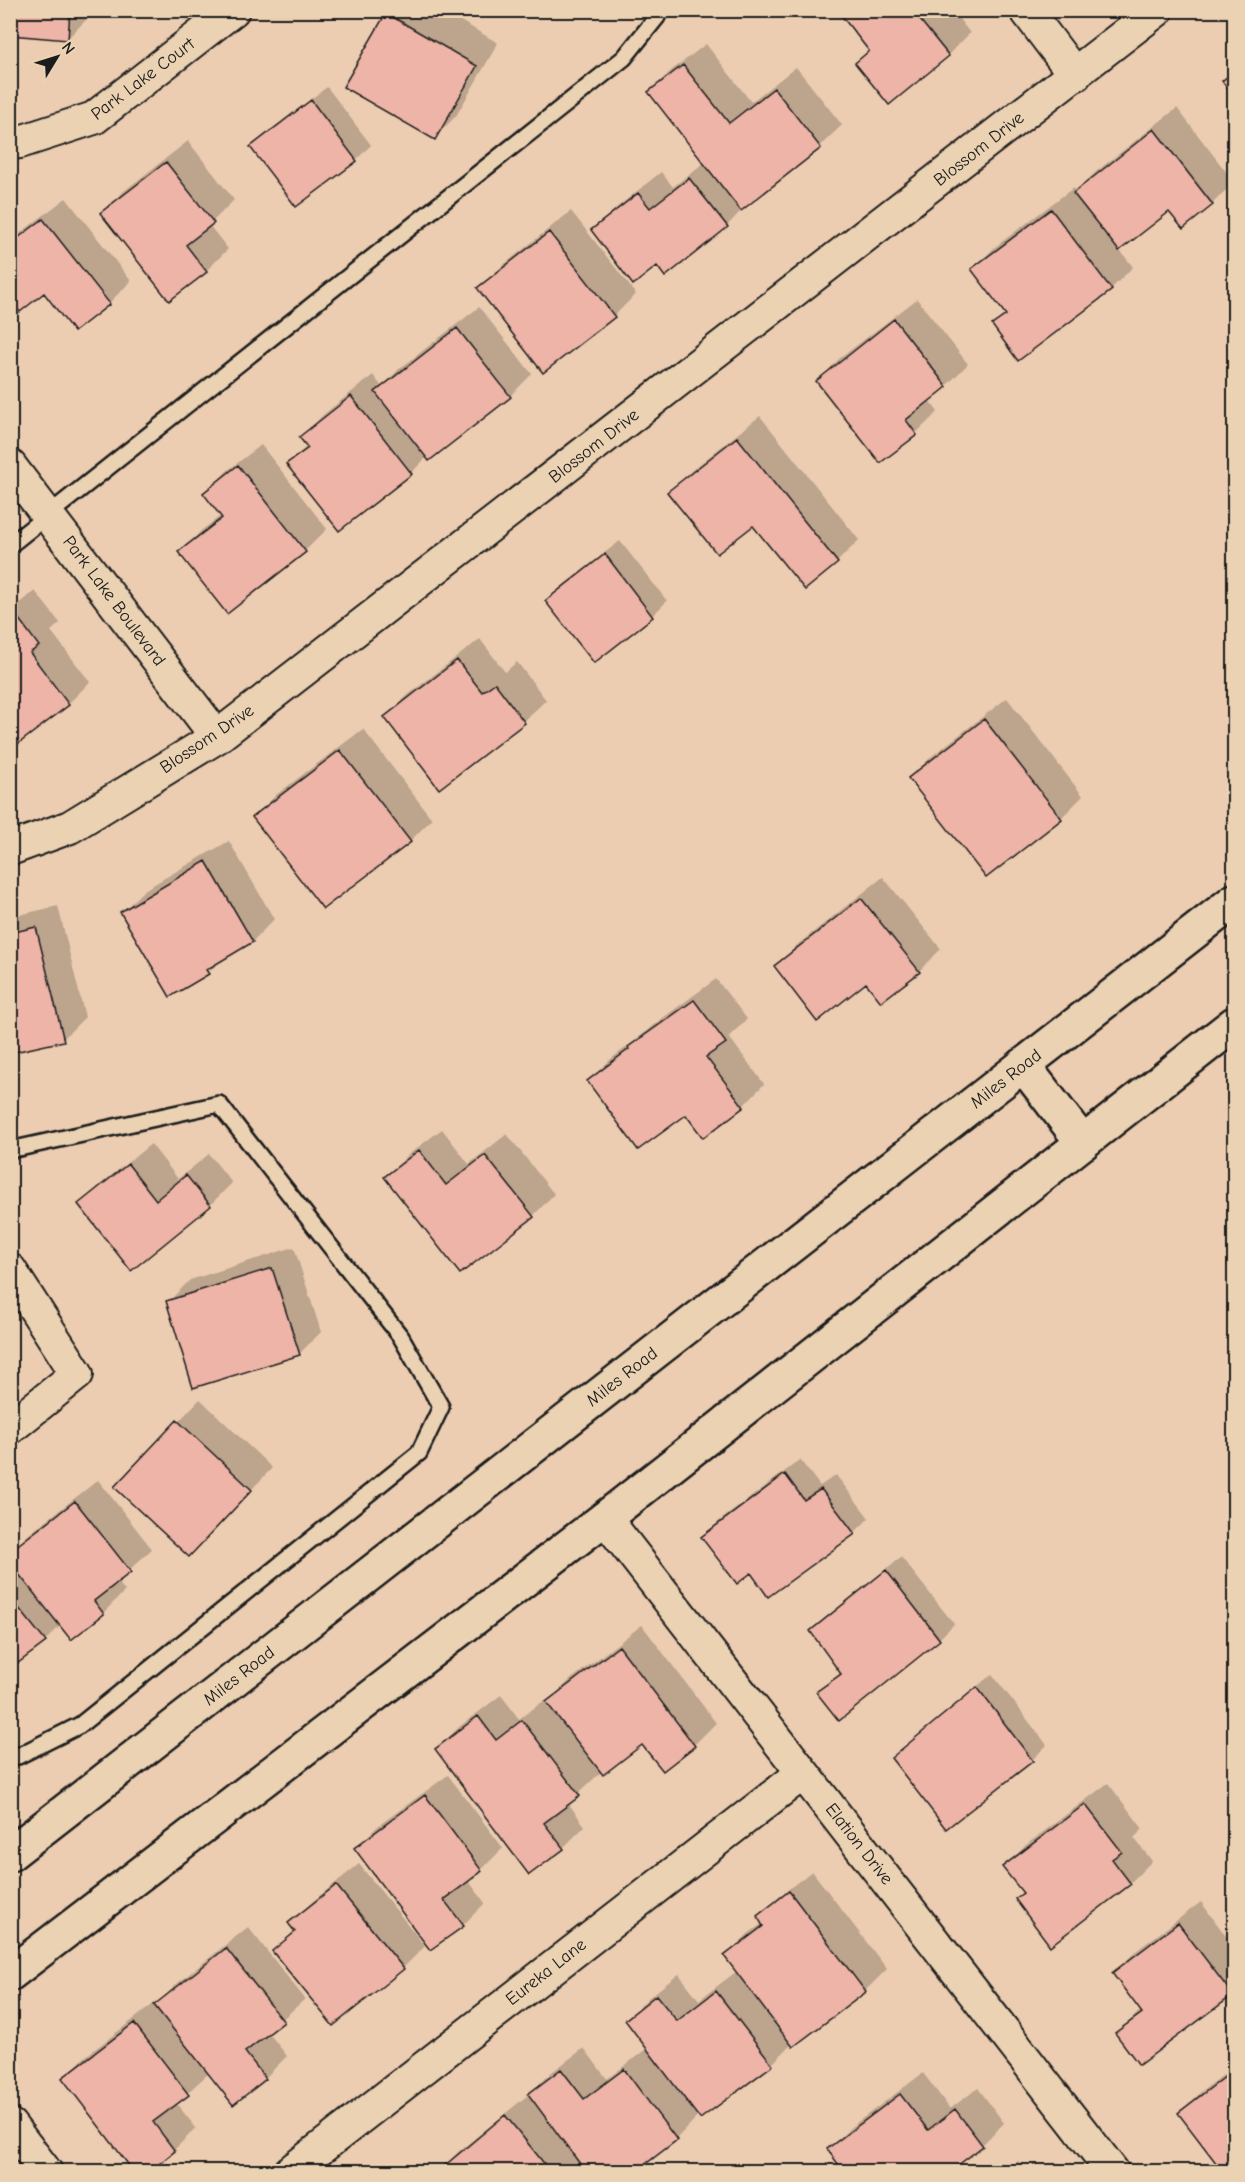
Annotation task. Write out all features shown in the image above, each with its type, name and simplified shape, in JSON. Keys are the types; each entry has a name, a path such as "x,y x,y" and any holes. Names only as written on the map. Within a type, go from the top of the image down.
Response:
{"main road":[{"name":"Miles Road","path":"10,1854 1234,901"},
{"path":"10,1974 605,1518 1234,1024"},
{"path":"1023,1065 1083,1143"}],"street":[{"name":"Park Lake Court","path":"10,143 20,142 94,118 233,10"},
{"path":"1026,10 1075,75"},
{"name":"Blossom Drive","path":"10,849 70,827 217,736 1157,10"},
{"name":"Park Lake Boulevard","path":"10,466 217,736"},
{"path":"10,1270 77,1374 10,1428"},
{"name":"Elation Drive","path":"605,1518 1113,2172"},
{"name":"Eureka Lane","path":"290,2172 804,1773"},
{"path":"10,2125 46,2172"}],"lane":[{"path":"10,544 624,58 657,17 655,10"},
{"path":"10,1150 219,1104 400,1337 441,1407 419,1453 81,1725 18,1756 10,1754"}],"building":[{"path":"10,10 70,10 68,40 10,35"},
{"path":"837,10 912,10 949,56 889,105 855,63 869,51"},
{"path":"386,13 477,66 435,140 343,87"},
{"path":"683,65 729,123 774,88 821,148 741,211 648,92"},
{"path":"1234,71 1234,98 1222,81"},
{"path":"311,100 357,161 296,207 250,147"},
{"path":"1154,129 1213,205 1183,229 1169,212 1119,251 1073,193"},
{"path":"166,162 214,223 186,245 207,272 169,301 100,213"},
{"path":"689,178 728,227 665,277 657,266 633,285 591,230 638,193 650,208"},
{"path":"1051,209 1112,290 1018,361 992,325 1006,315 971,269"},
{"path":"43,219 110,304 74,332 44,293 20,312 10,299 10,244"},
{"path":"549,232 615,317 543,373 477,288"},
{"path":"894,319 947,387 906,420 917,435 880,463 816,381"},
{"path":"457,328 511,397 429,461 375,392"},
{"path":"351,396 412,474 339,531 286,464 308,448 299,437"},
{"path":"737,437 838,563 805,590 753,526 717,554 667,492"},
{"path":"238,465 306,552 227,614 178,552 222,518 203,493"},
{"path":"605,554 653,617 594,663 545,601"},
{"path":"13,611 39,646 30,653 69,705 10,750 10,613"},
{"path":"457,660 482,692 495,683 525,723 439,789 384,717"},
{"path":"984,719 1062,819 986,878 908,778"},
{"path":"340,750 411,842 323,909 252,817"},
{"path":"206,861 253,942 206,970 209,974 170,997 120,912"},
{"path":"861,898 920,972 881,1002 866,983 817,1022 774,966"},
{"path":"36,927 64,1041 10,1053 10,933"},
{"path":"694,1000 726,1043 706,1057 744,1107 703,1138 686,1115 638,1150 587,1081 629,1049 628,1047"},
{"path":"419,1150 446,1185 485,1155 534,1217 460,1274 384,1177"},
{"path":"128,1164 156,1200 186,1175 211,1206 131,1271 78,1204"},
{"path":"272,1268 300,1355 193,1388 166,1301"},
{"path":"177,1420 252,1490 189,1557 114,1487"},
{"path":"785,1474 804,1500 821,1489 855,1534 768,1597 751,1573 737,1584 701,1537"},
{"path":"75,1501 131,1572 94,1601 104,1614 71,1640 10,1563 10,1551"},
{"path":"886,1570 940,1640 839,1721 816,1692 841,1674 810,1631"},
{"path":"10,1597 46,1642 14,1666 10,1662"},
{"path":"619,1646 695,1746 663,1771 642,1745 603,1775 546,1702"},
{"path":"977,1687 1033,1761 946,1829 891,1758"},
{"path":"478,1716 496,1740 522,1720 580,1796 544,1823 564,1849 529,1875 435,1749"},
{"path":"425,1795 482,1871 444,1900 464,1926 430,1950 354,1848"},
{"path":"1085,1804 1122,1852 1112,1859 1131,1884 1050,1946 1015,1899 1023,1893 1002,1867"},
{"path":"336,1885 404,1969 333,2026 272,1951 295,1932 288,1923"},
{"path":"789,1891 866,1992 793,2047 724,1956 763,1926 757,1916"},
{"path":"1178,1923 1233,1995 1139,2065 1115,2033 1142,2013 1112,1973"},
{"path":"226,1948 284,2022 245,2052 266,2079 233,2105 154,2005"},
{"path":"716,1991 773,2065 700,2119 625,2020 656,1995 677,2021"},
{"path":"134,2023 189,2095 153,2122 175,2151 149,2172 134,2172 62,2078"},
{"path":"561,2069 584,2099 624,2069 677,2140 635,2172 586,2172 528,2094"},
{"path":"1234,2070 1234,2172 1223,2172 1178,2113"},
{"path":"900,2094 928,2130 955,2109 983,2146 949,2172 844,2172 827,2149"},
{"path":"505,2115 551,2172 437,2172"}]}
